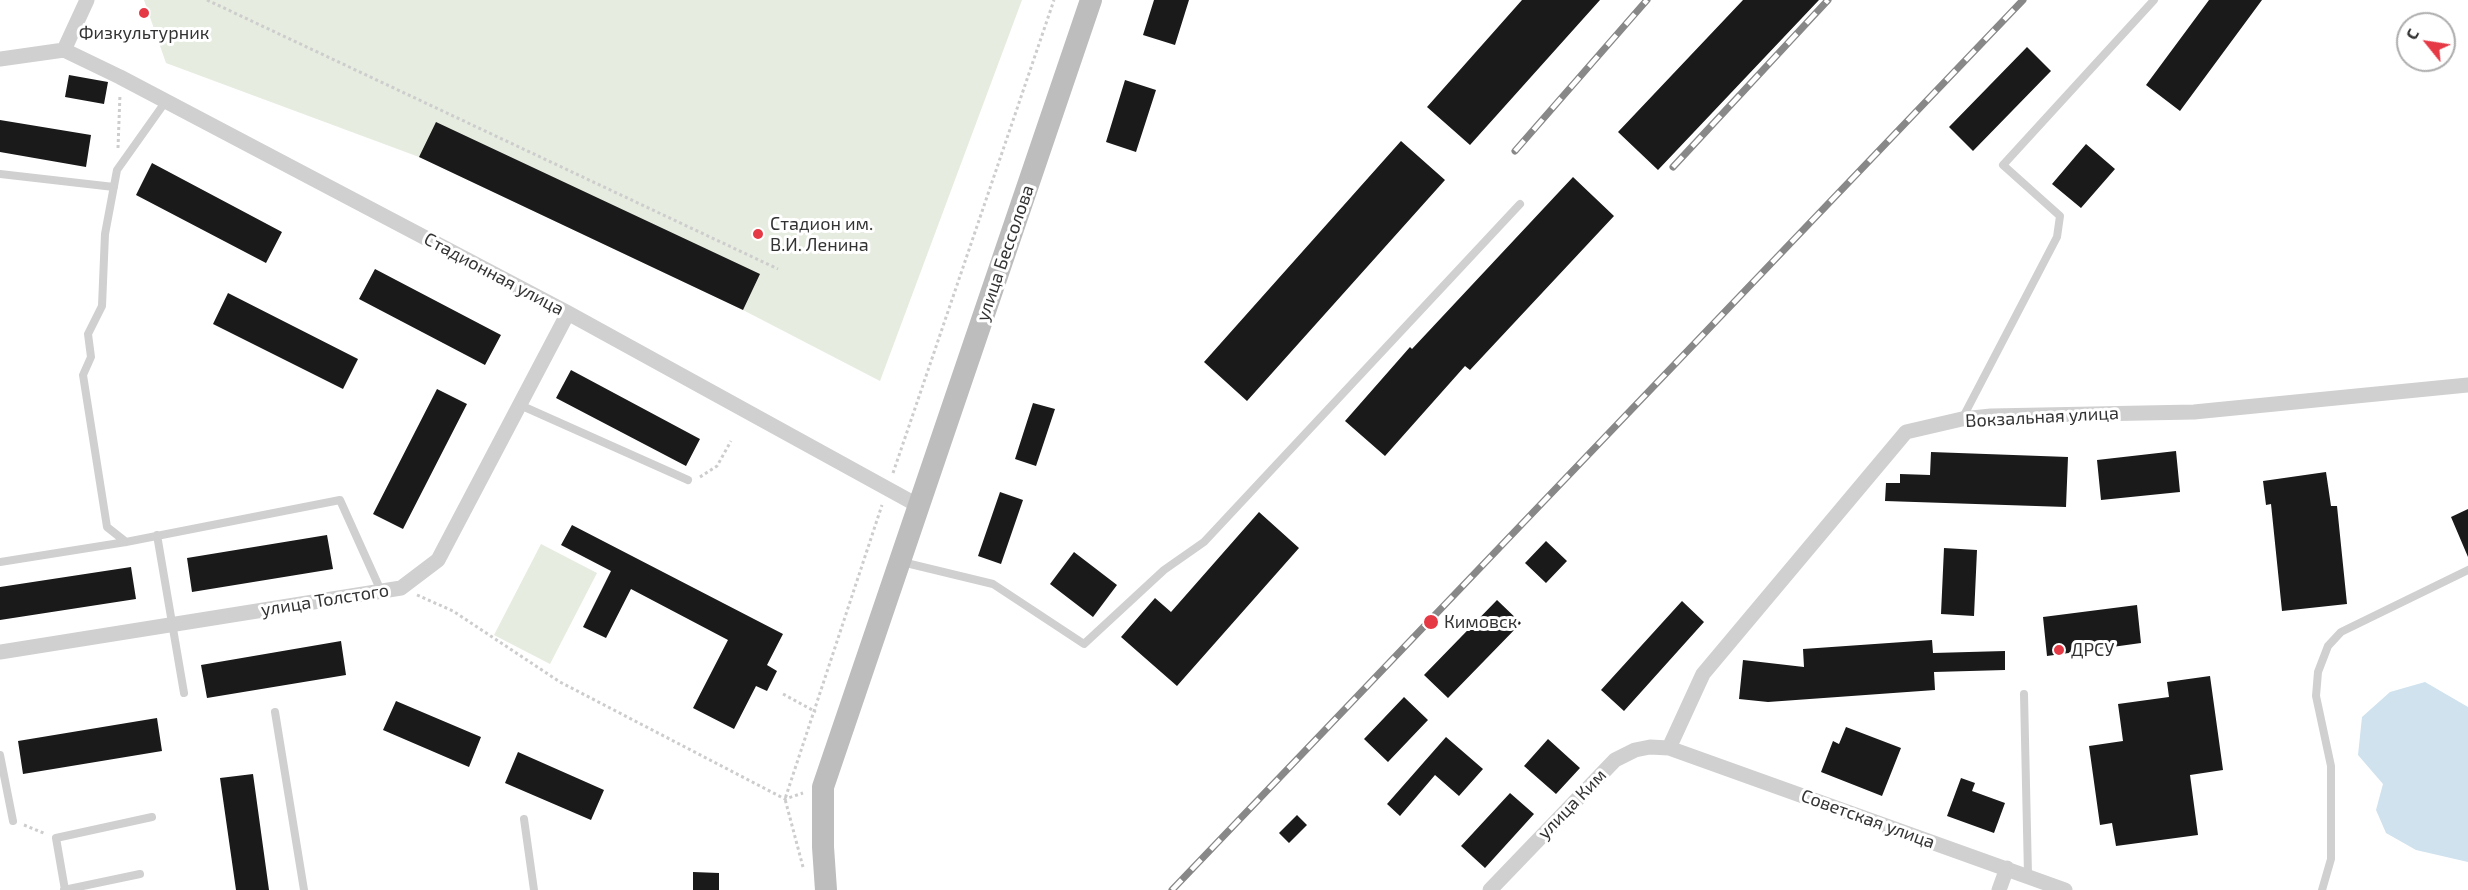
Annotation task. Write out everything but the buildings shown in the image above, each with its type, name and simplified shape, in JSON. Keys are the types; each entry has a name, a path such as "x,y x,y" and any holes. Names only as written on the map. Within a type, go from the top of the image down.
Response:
{"main road":[{"name":"улица Бессолова","path":"826,890 823,787 1091,0"}],"street":[{"path":"0,59 64,50 87,0"},
{"name":"Стадионная улица","path":"64,50 166,101 568,314 919,506"},
{"name":"улица Толстого","path":"0,652 401,588 438,560 568,314"},
{"name":"Вокзальная улица","path":"1669,748 1703,674 1906,432 1962,419 1991,416 2194,412 2468,385"},
{"name":"улица Ким","path":"1490,890 1615,760 1635,750 1650,747 1669,748"},
{"name":"Советская улица","path":"1669,748 2066,890"},
{"path":"1999,890 2007,868"}],"lane":[{"path":"1962,419 2057,237 2060,216 2003,165 2154,0"},
{"path":"126,542 107,527 83,375 91,357 88,334 102,306 105,234 117,170 166,101"},
{"path":"0,174 114,187"},
{"path":"900,562 993,584 1084,644 1164,570 1204,542 1521,204"},
{"path":"520,405 688,480"},
{"path":"0,562 126,542 340,501 381,591"},
{"path":"157,536 184,693"},
{"path":"2322,890 2331,858 2331,766 2316,696 2318,672 2328,646 2341,632 2468,570"},
{"path":"2024,694 2028,875"},
{"path":"275,712 304,890"},
{"path":"0,755 13,821"},
{"path":"140,874 64,890 56,838 152,817"},
{"path":"524,819 534,890"}],"path":[{"path":"207,0 778,268"},
{"path":"804,870 785,799 816,712 887,489 1054,0"},
{"path":"117,170 120,77"},
{"path":"688,480 701,476 717,466 731,441"},
{"path":"401,588 453,611 560,682 785,799 823,787"},
{"path":"783,694 816,712"},
{"path":"13,821 56,838"}],"shaded area":[{"name":"Стадион им. В.И. Ленина","path":"144,0 1022,0 880,381 743,310 419,157 166,63"},
{"path":"541,544 597,573 550,664 494,635"}],"water":[{"path":"2425,682 2468,707 2468,862 2416,850 2386,833 2376,810 2383,784 2358,755 2362,717 2390,692"}],"railway":[{"path":"1515,151 1647,0"},
{"path":"1673,167 1828,0"},
{"path":"1172,890 2023,0"}],"place":[{"name":"Физкультурник","path":"144,13"},
{"name":"Стадион им. В.И. Ленина","path":"758,234"},
{"name":"Кимовск","path":"1431,622"},
{"name":"ДРСУ","path":"2059,650"}]}
